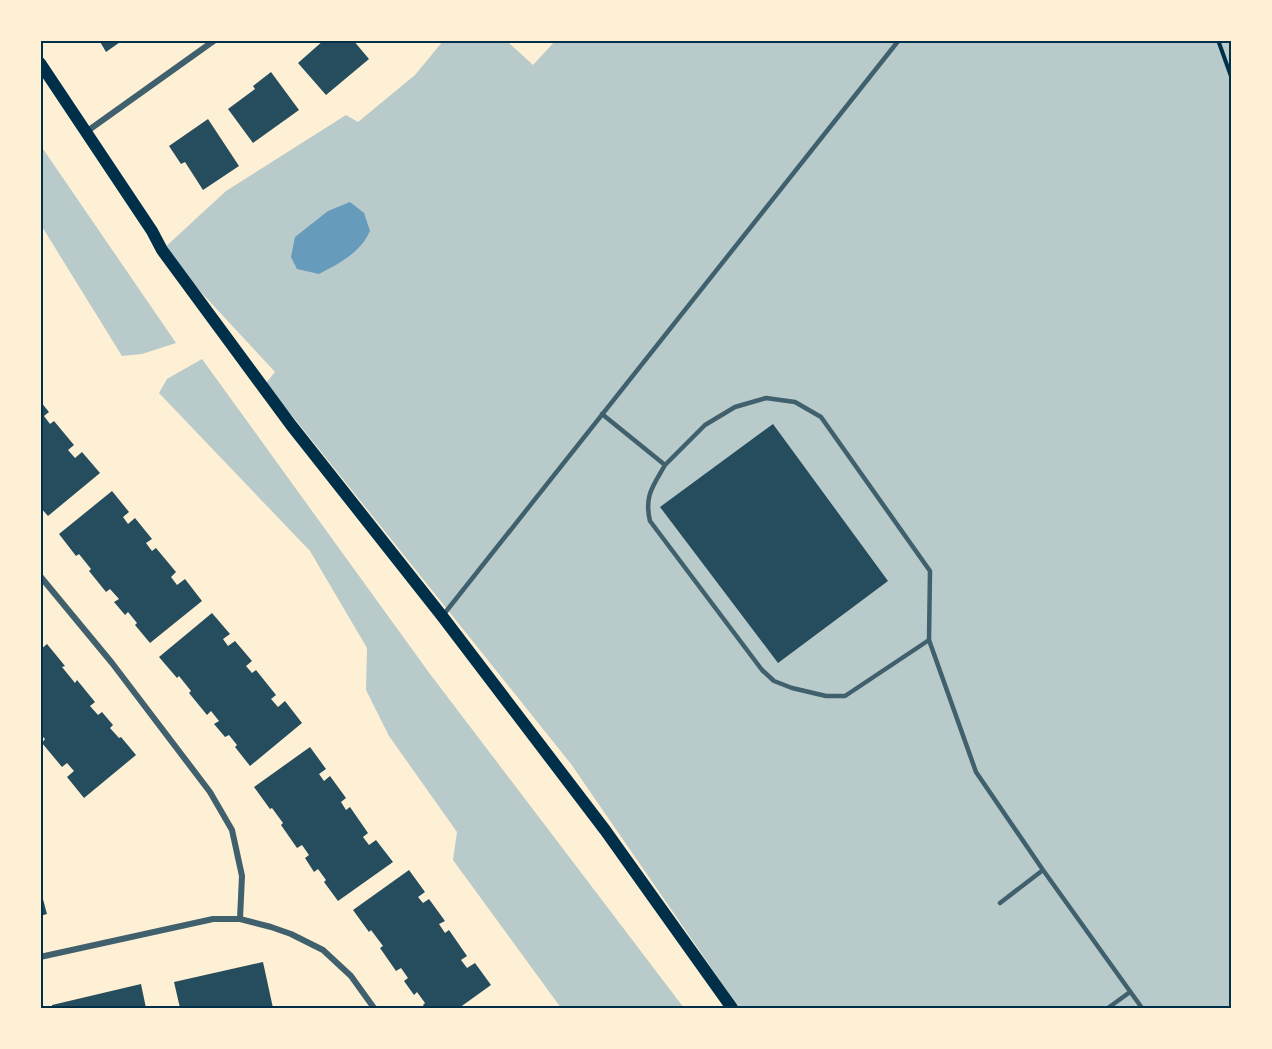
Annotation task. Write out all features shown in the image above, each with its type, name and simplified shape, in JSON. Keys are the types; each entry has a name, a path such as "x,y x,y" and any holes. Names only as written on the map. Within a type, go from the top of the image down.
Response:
{"main road":[{"path":"40,63 162,250 291,425 442,616 605,830 732,1008"}],"street":[{"path":"86,132 214,40"},
{"path":"40,576 112,663 210,792 232,830 242,876 240,918"},
{"path":"40,957 213,920 240,918 291,934 323,950 351,976 374,1008"}],"lane":[{"path":"442,616 899,40"},
{"path":"929,640 845,696 826,696 774,681 762,670 650,521 647,508 650,491 665,465 705,425 735,407 766,398 795,402 821,417 930,571 929,640 976,772 1142,1008"},
{"path":"602,414 665,465"},
{"path":"1000,903 1043,870"},
{"path":"1108,1008 1130,992"}],"path":[{"path":"1218,40 1232,79"}],"shaded area":[{"path":"556,40 1231,41 1231,1008 739,1008 571,764 266,383 275,372 162,250 226,191 346,115 358,122 415,75 443,41 507,41 533,65"},
{"path":"40,146 176,343 142,354 122,356 41,225"},
{"path":"202,359 430,674 684,1008 561,1008 453,860 457,832 389,736 366,690 367,648 310,551 159,393 167,379"}],"water":[{"path":"350,202 364,213 370,231 366,239 342,261 319,274 297,269 291,257 295,237 328,211"}],"building":[{"path":"99,40 123,40 106,52"},
{"path":"324,40 353,40 369,59 326,95 298,63"},
{"path":"271,72 299,110 253,143 228,109 255,89 253,86"},
{"path":"208,119 239,166 203,190 185,162 181,164 169,146"},
{"path":"40,401 49,412 44,416 50,424 54,421 74,445 68,450 75,458 82,452 100,473 48,516 40,507"},
{"path":"773,424 888,581 778,663 660,507"},
{"path":"112,491 129,512 123,517 128,524 135,518 152,539 146,543 152,551 156,548 176,572 171,577 177,585 185,579 202,601 150,643 135,625 137,623 128,612 125,615 114,602 119,599 110,589 106,592 79,554 76,556 59,534"},
{"path":"212,613 230,634 223,639 228,646 235,641 252,661 246,666 252,673 256,670 276,695 271,699 278,707 285,701 302,723 250,766 229,735 225,737 214,724 219,721 211,711 207,715 179,676 177,678 159,657"},
{"path":"47,644 75,683 77,680 95,702 90,706 98,715 102,712 113,725 110,728 136,755 84,798 67,777 74,771 67,763 62,767 42,743 45,739 40,734 40,650"},
{"path":"310,747 326,769 319,774 324,781 330,776 346,798 341,802 346,810 350,807 368,833 363,837 369,845 376,840 393,862 338,901 324,882 326,880 318,869 314,872 305,858 309,855 302,845 297,848 281,825 283,823 254,787"},
{"path":"409,870 425,892 418,897 423,903 429,899 445,921 439,924 445,933 449,930 467,956 461,960 467,968 475,963 491,985 459,1008 425,1008 423,1005 425,1003 417,992 414,995 404,981 408,978 401,968 396,971 380,948 383,946 353,910"},
{"path":"40,888 47,914 40,916"},
{"path":"263,962 273,1008 180,1008 174,982"},
{"path":"141,984 146,1008 52,1008 52,1005"}]}
